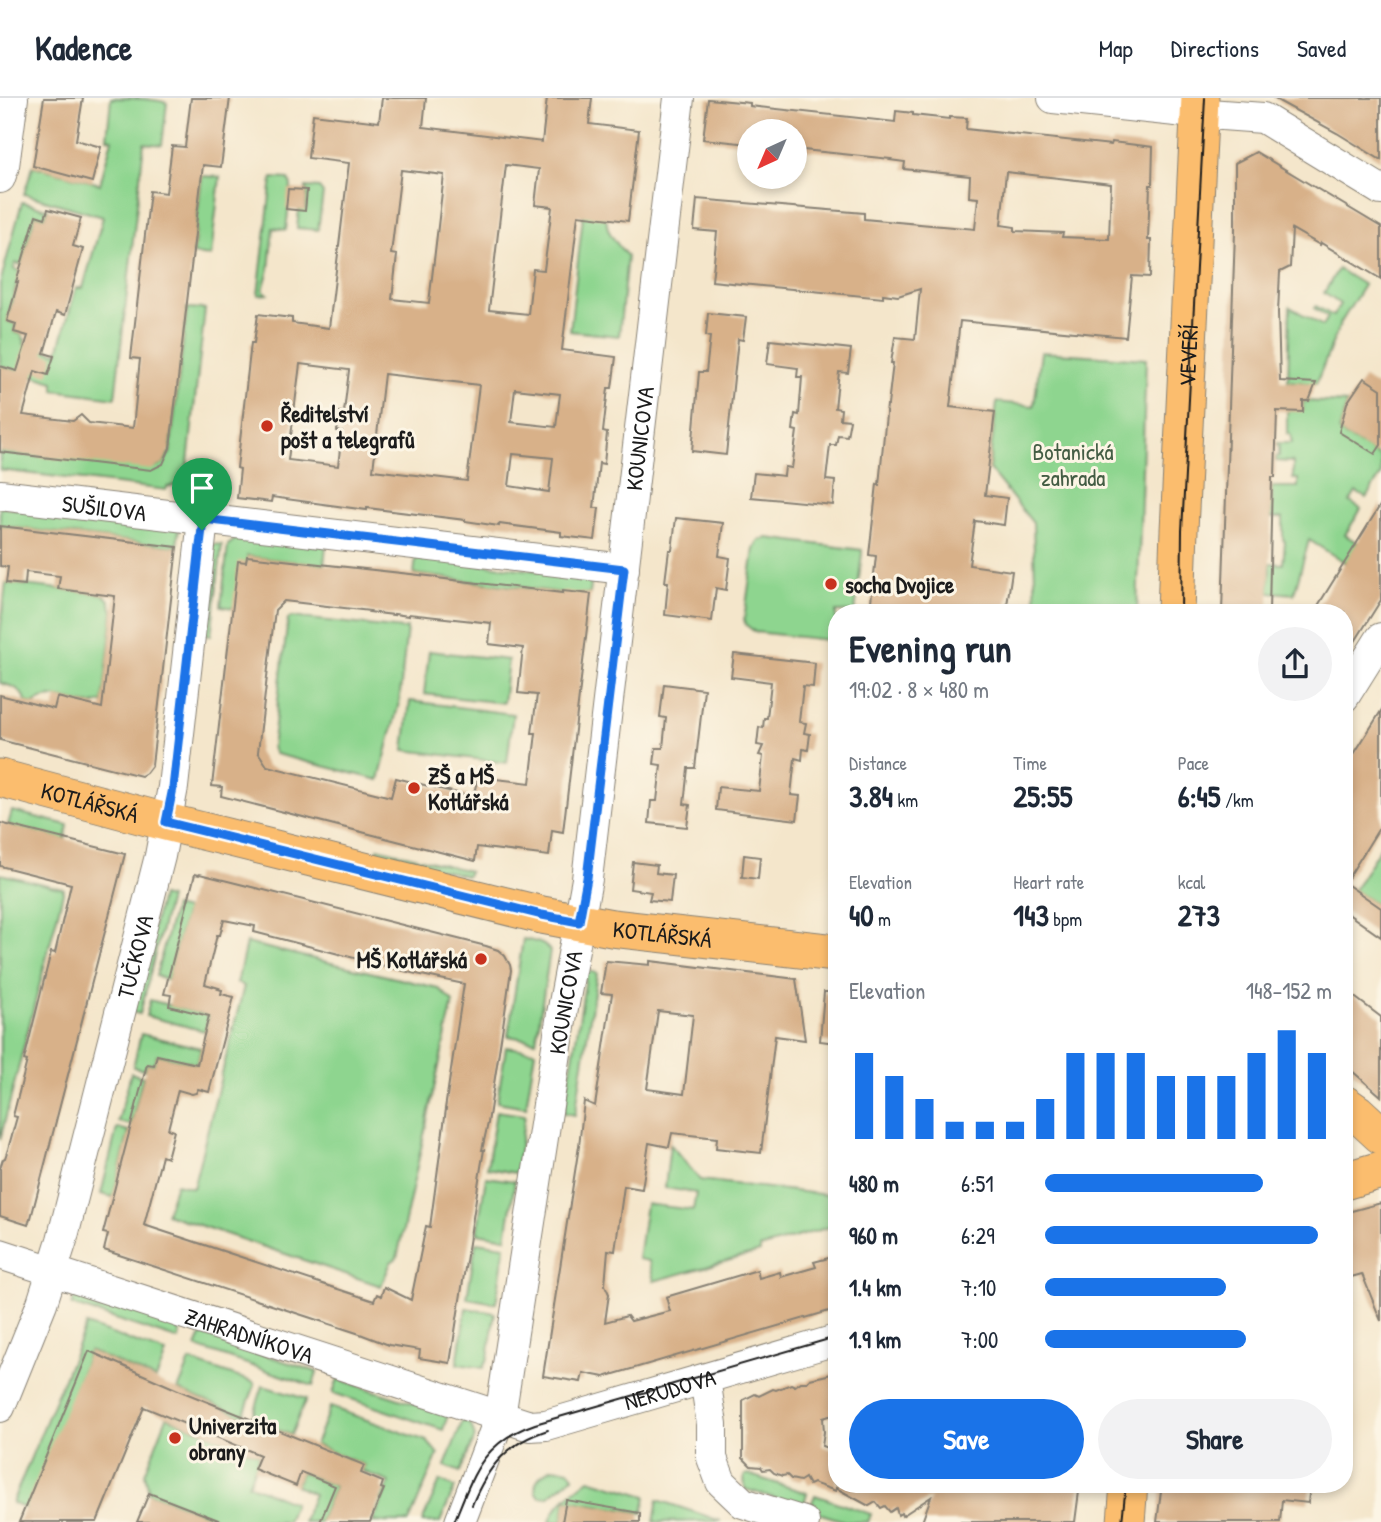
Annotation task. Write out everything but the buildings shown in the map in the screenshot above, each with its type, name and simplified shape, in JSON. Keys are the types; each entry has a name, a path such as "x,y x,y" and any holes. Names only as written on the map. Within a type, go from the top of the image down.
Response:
{"main road":[{"name":"VEVEŘÍ","path":"1176,604 1200,106"},
{"name":"KOTLÁŘSKÁ","path":"0,778 542,915 612,928 828,952"},
{"path":"1353,1111 1380,1132"},
{"path":"1353,1178 1381,1170"},
{"path":"1126,1522 1128,1493"}],"street":[{"path":"0,178 13,98"},
{"name":"KOUNICOVA","path":"460,1522 500,1417 562,1014 587,878 679,98"},
{"path":"1053,98 1200,106 1263,118 1381,190"},
{"name":"SUŠILOVA","path":"0,495 205,506 624,569"},
{"name":"TUČKOVA","path":"0,1407 53,1271 160,856 173,788 205,506"},
{"path":"1353,683 1381,638"},
{"name":"ZAHRADNÍKOVA","path":"0,1254 500,1417"},
{"name":"NERUDOVA","path":"500,1417 530,1426 546,1425 828,1342"},
{"path":"705,1379 712,1424 712,1458 721,1482 740,1512 804,1522"}],"green space":[{"path":"111,98 148,99 167,103 162,145 144,143 115,398 54,390 54,382 0,366 0,284 22,202 48,209 45,218 36,215 21,265 15,263 14,269 20,271 7,321 16,324 14,332 23,335 24,344 58,352 76,288 83,288 103,217 24,194 33,166 100,184 112,139 107,138"},
{"path":"202,176 220,177 211,256 193,254"},
{"path":"272,178 289,179 291,186 286,230 273,228 269,269 263,290 268,294 258,295"},
{"path":"306,187 319,188 323,193 318,230 297,228 299,210 305,210"},
{"path":"585,198 607,200 606,218 609,231 627,256 619,336 570,331"},
{"path":"1338,269 1364,285 1340,324 1316,384 1288,381 1290,307 1323,326 1328,317 1314,308 1316,306 1333,316 1340,304 1324,293"},
{"path":"187,308 205,309 187,472 179,484 167,487 166,490 0,470 0,452 152,467 163,464 170,454"},
{"name":"Botanická zahrada","path":"1041,352 1146,359 1137,604 1036,604 1033,523 989,469 997,402 1034,406"},
{"path":"1303,401 1347,403 1339,432 1381,457 1381,475 1366,498 1356,492 1350,502 1361,509 1345,535 1358,543 1346,563 1309,540 1294,594 1269,592 1270,563 1283,564 1285,541 1283,518 1271,518 1272,487 1298,487 1298,479 1293,479 1293,462 1276,461 1279,446 1276,443 1292,443 1290,434 1287,434 1287,411 1303,411"},
{"path":"0,507 179,528 177,547 0,526"},
{"path":"240,536 326,546 324,565 247,556 249,558 233,608 221,606 228,545"},
{"path":"767,538 862,550 856,604 828,604 828,640 755,632 746,625 744,620 754,549 758,541"},
{"path":"213,544 222,545 211,635 203,634"},
{"path":"416,557 592,577 590,594 414,574"},
{"path":"6,583 103,594 109,600 113,611 103,702 88,704 53,697 33,704 27,702 16,689 0,683 0,634"},
{"path":"291,617 407,628 399,703 379,780 275,754 272,748 288,619"},
{"path":"429,651 508,660 503,703 424,694"},
{"path":"410,701 513,714 507,763 404,750"},
{"path":"12,811 68,825 65,840 8,825"},
{"path":"1381,846 1381,908 1354,890"},
{"path":"378,848 469,871 467,876 377,853"},
{"path":"0,874 64,889 0,1140"},
{"path":"161,896 169,898 140,1014 132,1012"},
{"path":"174,907 186,910 168,980 156,976"},
{"path":"523,939 541,944 550,951 536,1041 508,1036"},
{"path":"246,943 438,988 453,1002 397,1258 391,1262 381,1286 166,1214 176,1184 193,1188 244,986 237,983"},
{"path":"587,971 597,973 575,1115 564,1113"},
{"path":"150,1000 209,1016 205,1031 146,1016"},
{"path":"141,1034 201,1048 197,1064 157,1055 154,1065 147,1064 145,1070 133,1067"},
{"path":"506,1047 535,1051 526,1107 497,1102"},
{"path":"131,1073 143,1077 131,1125 118,1122"},
{"path":"496,1111 525,1115 516,1173 487,1168"},
{"path":"117,1128 129,1131 113,1197 101,1194"},
{"path":"670,1144 700,1180 828,1195 828,1227 760,1248 760,1252 654,1281 649,1261 638,1259 646,1204 693,1210 696,1193 665,1188"},
{"path":"486,1177 515,1181 506,1238 477,1233"},
{"path":"476,1242 505,1246 496,1303 467,1298"},
{"path":"77,1291 175,1324 180,1331 179,1340 72,1305"},
{"path":"466,1308 495,1313 488,1358 483,1368 457,1364"},
{"path":"86,1325 166,1353 156,1379 89,1351 29,1510 12,1503"},
{"path":"201,1335 317,1372 313,1386 196,1347"},
{"path":"190,1361 253,1382 255,1385 243,1416 178,1390"},
{"path":"338,1379 448,1415 443,1430 333,1393"},
{"path":"263,1386 306,1399 291,1435 252,1419"},
{"path":"330,1407 427,1441 438,1454 409,1522 373,1522 389,1482 362,1471 364,1465 315,1445"},
{"path":"167,1417 260,1455 248,1484 294,1503 287,1522 207,1522 209,1516 149,1493 145,1473"},
{"path":"463,1420 471,1425 475,1437 460,1472 445,1466"},
{"path":"552,1468 569,1470 574,1476 549,1496 540,1497 535,1488 537,1481"},
{"path":"301,1472 335,1486 320,1522 303,1522 314,1494 296,1486"},
{"path":"747,1474 807,1493 803,1507 745,1489 744,1476"},
{"path":"589,1479 646,1496 643,1513 566,1500 562,1522 550,1522 561,1503"},
{"path":"440,1481 455,1487 440,1522 422,1522"},
{"path":"815,1495 871,1514 868,1522 847,1522 809,1510"},
{"path":"658,1500 721,1521 654,1522"}],"tram line":[{"path":"1181,604 1182,531 1205,98"},
{"path":"454,1522 467,1489 482,1462 503,1440 517,1431 828,1339"},
{"path":"472,1505 492,1468 510,1449 548,1430"},
{"path":"1122,1522 1125,1493"}],"place":[{"name":"Ředitelství pošt a telegrafů","path":"267,426"},
{"name":"socha Dvojice","path":"831,584"},
{"name":"ZŠ a MŠ Kotlářská","path":"414,788"},
{"name":"MŠ Kotlářská","path":"481,959"},
{"name":"Univerzita obrany","path":"175,1438"}],"route":[{"path":"203,519 228,521 624,569 587,878 579,922 166,822 173,788 202,530 203,519"}]}
